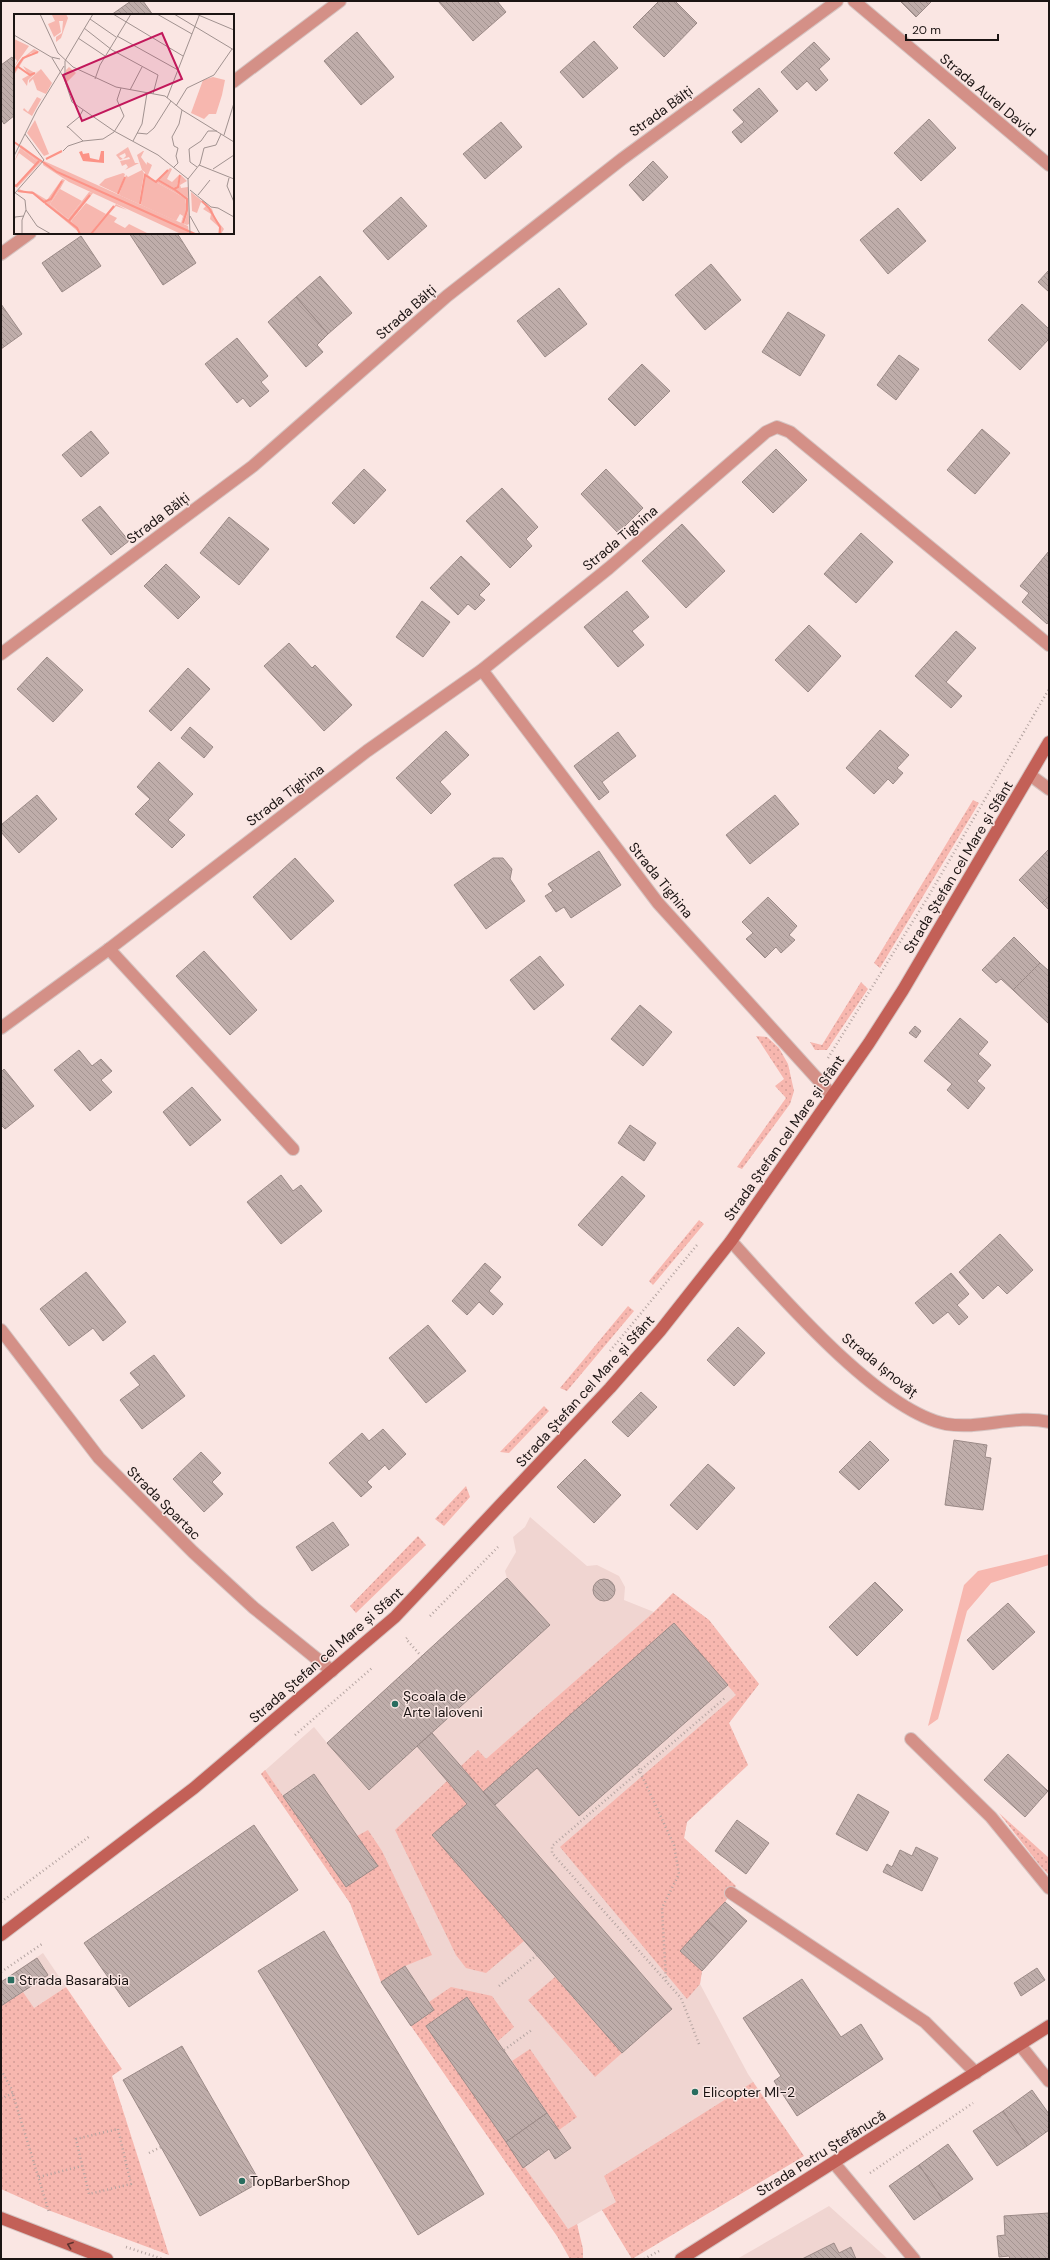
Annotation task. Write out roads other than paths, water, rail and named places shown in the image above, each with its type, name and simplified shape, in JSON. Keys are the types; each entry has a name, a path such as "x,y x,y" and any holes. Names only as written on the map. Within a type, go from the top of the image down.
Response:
{"main road":[{"name":"Strada Ștefan cel Mare și Sfânt","path":"1,1935 194,1788 395,1617 610,1388 660,1331 731,1241 869,1043 903,990 1049,742"},
{"name":"Strada Petru Ștefănucă","path":"681,2259 1049,2026"},
{"path":"1,2218 107,2259"}],"street":[{"path":"234,81 340,1"},
{"name":"Strada Bălți","path":"1,654 253,466 447,296 622,159 837,1"},
{"name":"Strada Aurel David","path":"854,1 1049,165"},
{"path":"1,254 29,234"},
{"name":"Strada Tighina","path":"1,1028 109,949 367,751 482,670 609,568 766,432 777,427 790,432 813,450 1049,645"},
{"name":"Strada Tighina","path":"482,670 658,903 816,1076 832,1096"},
{"path":"1030,775 1049,789"},
{"path":"109,949 293,1149"},
{"name":"Strada Ișnovăț","path":"731,1241 789,1304 855,1368 896,1400 924,1418 964,1426 1014,1420 1049,1422"},
{"name":"Strada Spartac","path":"1,1330 99,1458 193,1552 254,1608 332,1671"},
{"path":"910,1739 990,1817 1049,1888"},
{"path":"731,1893 925,2022 976,2073"},
{"path":"1020,2045 1049,2081"},
{"path":"834,2163 914,2259"}],"place":[{"name":"Școala de Arte Ialoveni","path":"395,1704"},
{"name":"Strada Basarabia","path":"11,1980"},
{"name":"Elicopter MI-2","path":"695,2092"},
{"name":"TopBarberShop","path":"242,2181"}]}
